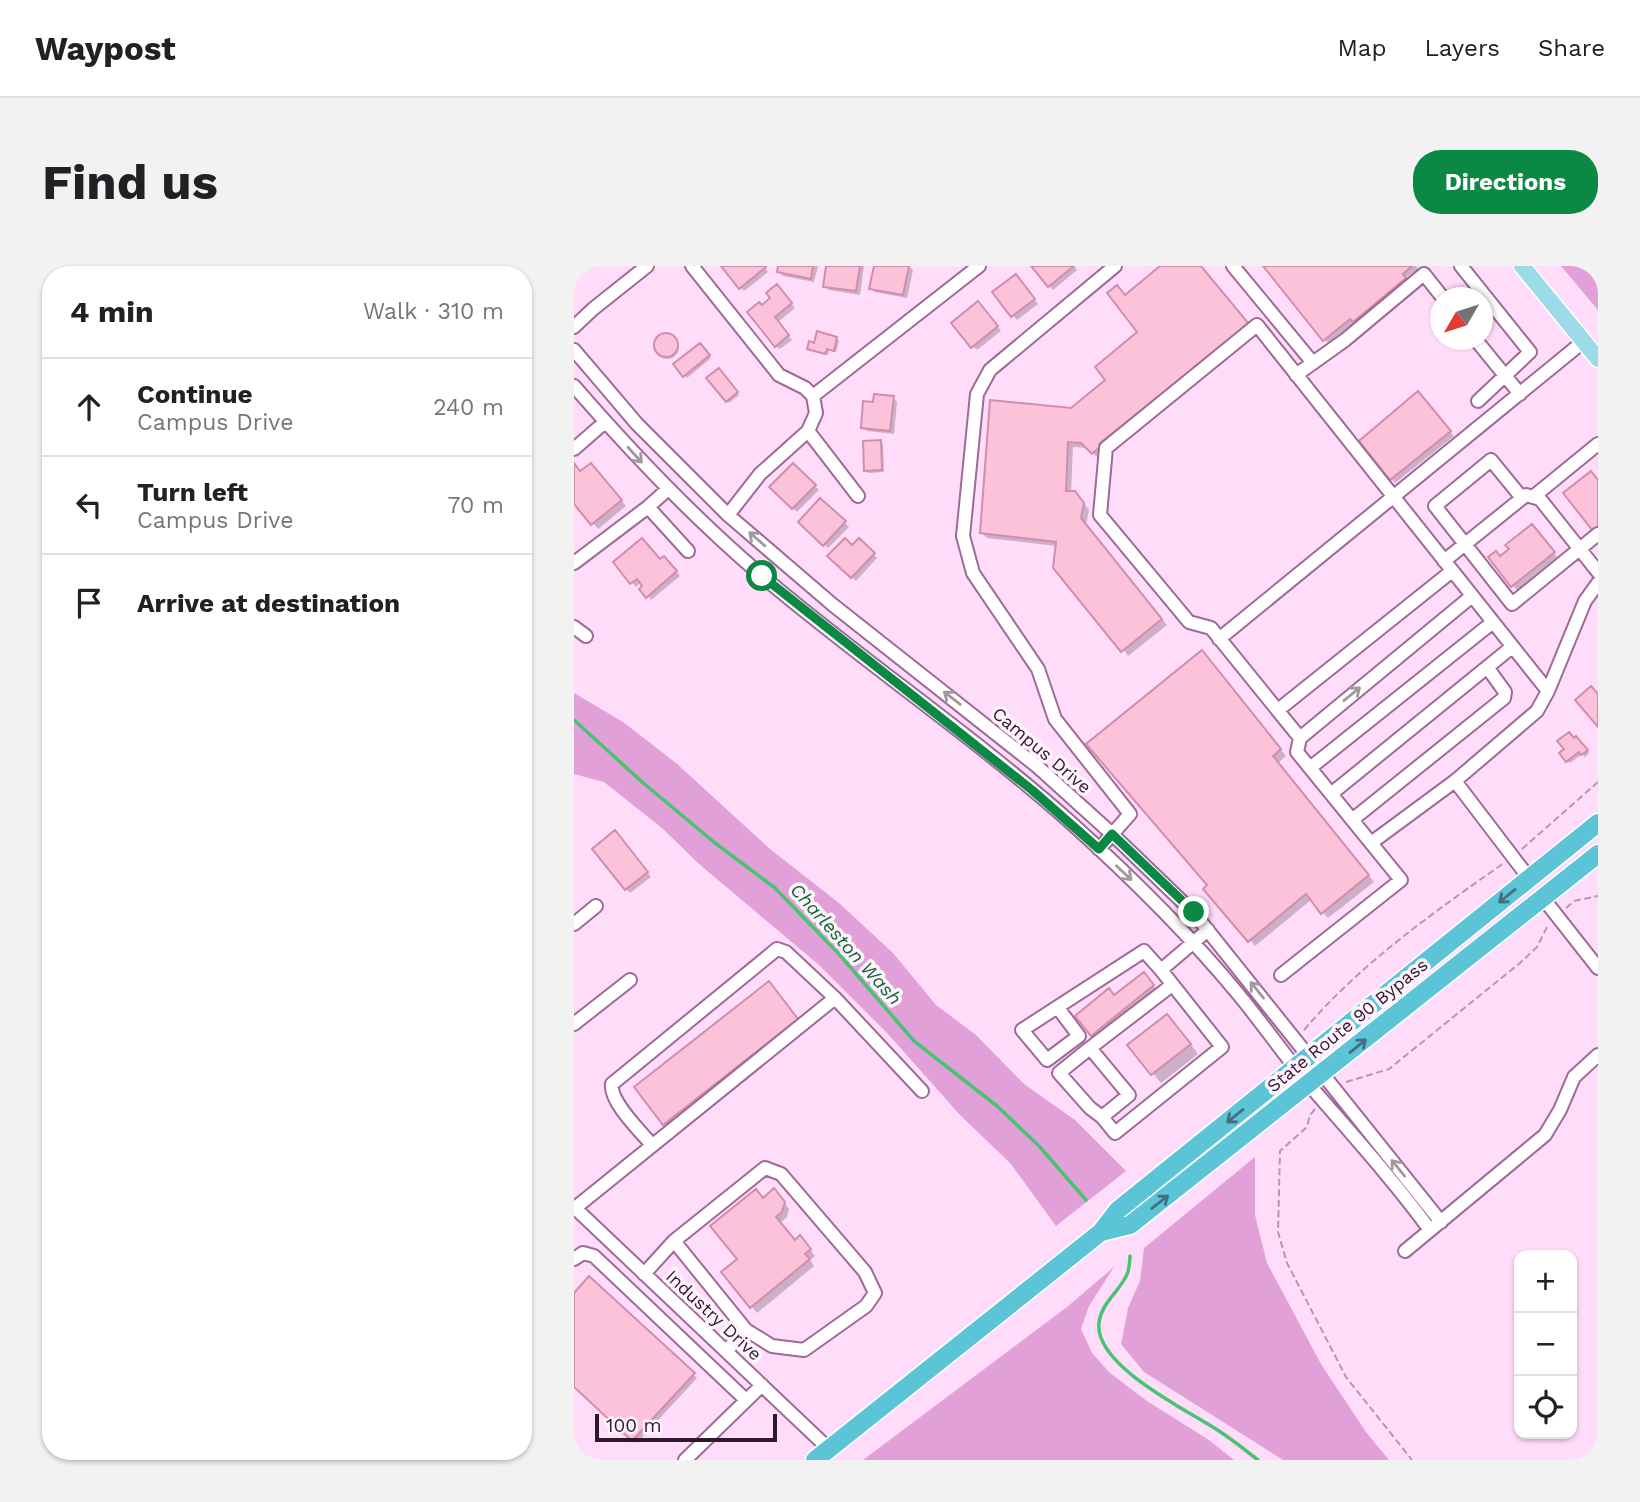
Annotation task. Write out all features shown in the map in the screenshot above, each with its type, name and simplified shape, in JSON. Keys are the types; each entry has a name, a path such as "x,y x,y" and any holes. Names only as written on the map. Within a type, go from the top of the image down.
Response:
{"highway":[{"name":"State Route 90 Bypass","path":"822,1454 1101,1232 1118,1210 1598,822"},
{"name":"State Route 90 Bypass","path":"1101,1232 1130,1225 1598,854"}],"main road":[{"path":"1522,266 1598,359"}],"street":[{"path":"574,327 647,266"},
{"path":"692,266 779,374 805,388 813,396 816,413 808,431 760,474 729,515"},
{"path":"813,396 978,266"},
{"path":"1099,849 1130,814 1055,719 1038,669 973,573 963,536 977,394 983,380 990,370 1115,266"},
{"path":"1233,266 1313,363"},
{"path":"1461,266 1530,352 1478,401"},
{"path":"1297,375 1345,340 1430,270 1438,287"},
{"path":"1300,738 1211,628 1189,622 1100,515 1106,448 1257,325 1548,691"},
{"path":"1219,639 1584,341"},
{"name":"Campus Drive","path":"574,350 637,424 729,515 834,605 1038,767 1194,912 1297,1039 1302,1062"},
{"path":"1484,350 1520,394"},
{"name":"Campus Drive","path":"574,386 668,489 715,535 762,576 1032,790 1099,849 1192,943 1302,1062 1316,1079 1323,1099 1369,1157 1402,1192 1430,1230"},
{"path":"574,449 605,422"},
{"path":"808,431 858,496"},
{"path":"1278,710 1448,566 1464,545 1598,444"},
{"path":"1598,534 1579,549 1512,604 1435,506 1491,460 1527,498 1540,499 1579,549 1598,572"},
{"path":"574,563 668,489"},
{"path":"648,507 688,551"},
{"path":"1371,843 1455,781 1537,710 1548,691 1585,601 1598,583"},
{"path":"1281,975 1401,880 1297,752 1300,738 1472,596"},
{"path":"1310,768 1493,622"},
{"path":"574,627 586,636"},
{"path":"1331,794 1513,647"},
{"path":"1352,820 1504,698 1505,692 1487,667"},
{"path":"1455,781 1529,878"},
{"path":"1543,898 1598,968"},
{"path":"574,924 596,906"},
{"path":"1161,970 1208,930"},
{"path":"652,1145 615,1099 611,1090 612,1084 777,948 786,952 835,998 922,1091"},
{"path":"1058,1008 1079,1036 1047,1060 1022,1030 1144,951 1161,970 1222,1047 1115,1133 1059,1073 1172,985"},
{"path":"574,1024 630,980"},
{"path":"575,1207 835,998"},
{"path":"1090,1048 1142,1112"},
{"path":"1405,1251 1545,1135 1574,1077 1598,1055"},
{"name":"Campus Drive","path":"1316,1079 1335,1089 1441,1222"},
{"path":"1102,1117 1129,1096"},
{"path":"645,1273 674,1241 765,1168 780,1174 864,1272 875,1293 866,1306 804,1350 772,1346 746,1330 674,1241"},
{"name":"Industry Drive","path":"575,1207 762,1385 822,1454"},
{"path":"574,1259 583,1253 594,1256 746,1400"},
{"path":"726,1351 746,1330"},
{"path":"685,1460 762,1385"}],"path":[{"path":"1297,1039 1318,1014 1355,979 1441,907 1513,857 1598,782"},
{"path":"1335,1089 1350,1080 1380,1074 1389,1069 1537,947 1545,929 1574,901 1598,896"},
{"path":"1323,1099 1310,1115 1307,1127 1280,1151 1278,1232 1287,1262 1341,1369 1412,1460"}],"shaded area":[{"path":"1561,266 1598,266 1598,310"},
{"path":"574,693 623,722 676,763 770,849 839,903 893,953 936,1005 976,1035 1024,1084 1075,1120 1126,1171 1056,1226 1011,1164 960,1115 888,1034 819,965 698,863 662,828 604,782 574,774"},
{"path":"1255,1157 1255,1215 1267,1263 1321,1364 1366,1432 1389,1460 1283,1460 1144,1372 1121,1344 1128,1308 1140,1281 1144,1248"},
{"path":"1114,1267 1089,1306 1081,1329 1092,1353 1110,1373 1147,1401 1209,1440 1234,1460 863,1460 1067,1307"}],"building":[{"path":"721,266 765,266 766,267 739,289"},
{"path":"778,266 813,266 811,279 777,272"},
{"path":"826,266 860,266 856,291 823,287"},
{"path":"874,266 909,266 903,295 869,289"},
{"path":"1031,266 1074,266 1048,287"},
{"path":"1160,266 1201,266 1249,324 1099,444 1101,446 1092,454 1081,443 1068,442 1066,491 1075,491 1084,503 1081,518 1162,619 1121,652 1053,568 1056,542 980,533 990,400 1071,408 1105,380 1095,367 1137,332 1107,293 1117,285 1125,295"},
{"path":"1263,266 1412,266 1403,274 1406,278 1353,322 1350,319 1323,341"},
{"path":"1016,274 1035,299 1011,317 992,292"},
{"path":"777,284 792,303 775,317 789,335 775,347 747,312 759,302 762,305 770,298 766,293"},
{"path":"978,301 998,326 971,348 951,323"},
{"path":"817,331 837,337 834,351 827,349 825,354 807,349 809,341 814,343"},
{"path":"666,333 677,340 678,345 671,356 666,357 655,350 654,345 661,334"},
{"path":"700,343 710,355 683,377 673,364"},
{"path":"719,368 738,392 726,402 706,378"},
{"path":"1418,391 1451,431 1390,480 1359,441"},
{"path":"874,394 894,396 890,431 861,428 863,401 873,402"},
{"path":"881,440 882,470 864,471 863,441"},
{"path":"574,463 580,471 591,463 622,500 591,525 574,504"},
{"path":"793,463 816,485 792,509 769,487"},
{"path":"1591,471 1598,480 1598,527 1593,531 1563,493"},
{"path":"820,498 846,521 823,546 798,522"},
{"path":"1532,524 1555,552 1511,587 1488,557 1496,551 1500,556 1509,549 1505,545"},
{"path":"642,538 660,559 664,556 677,571 646,598 639,589 642,586 637,579 630,584 613,562"},
{"path":"845,538 852,545 859,538 875,553 851,578 827,556"},
{"path":"1202,650 1281,749 1273,756 1369,875 1321,914 1306,894 1248,942 1203,889 1207,885 1086,744"},
{"path":"1591,686 1598,694 1598,727 1575,700"},
{"path":"1569,732 1588,750 1581,755 1579,752 1566,762 1559,753 1564,749 1557,741"},
{"path":"615,830 648,872 625,890 592,849"},
{"path":"1144,972 1154,985 1091,1036 1075,1016 1109,988 1114,995"},
{"path":"769,981 798,1019 663,1125 634,1087"},
{"path":"1167,1014 1191,1044 1151,1075 1127,1045"},
{"path":"774,1188 785,1202 782,1212 776,1217 795,1240 800,1235 811,1249 805,1254 810,1259 750,1308 721,1272 737,1259 710,1226 756,1189 763,1198"},
{"path":"589,1276 695,1373 632,1441 574,1387 574,1293"}],"waterway":[{"name":"Charleston Wash","path":"574,720 715,843 775,888 838,953 914,1041 997,1106 1039,1146 1086,1200"},
{"path":"1130,1256 1128,1272 1103,1309 1099,1323 1101,1339 1111,1355 1146,1386 1224,1434 1258,1460"}],"route":[{"path":"762,576 1032,790 1099,849 1112,834 1194,912"}]}
